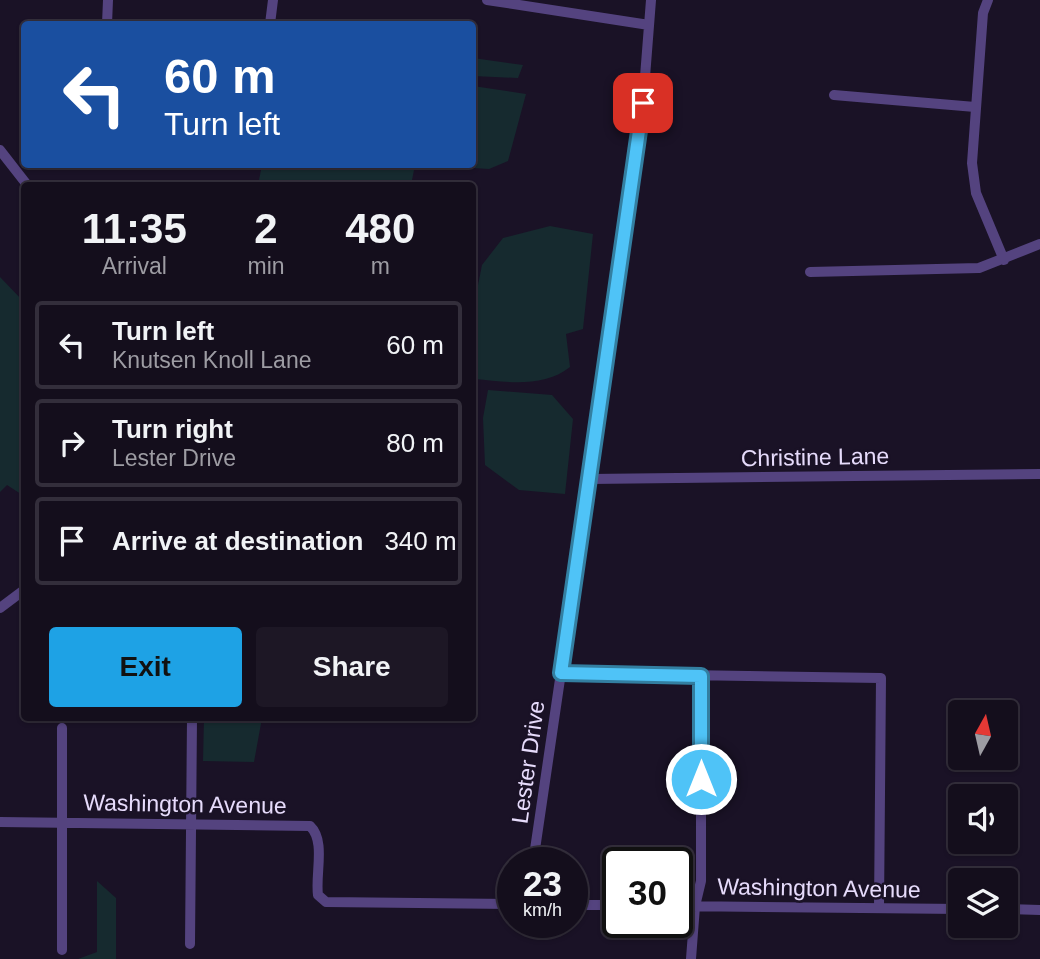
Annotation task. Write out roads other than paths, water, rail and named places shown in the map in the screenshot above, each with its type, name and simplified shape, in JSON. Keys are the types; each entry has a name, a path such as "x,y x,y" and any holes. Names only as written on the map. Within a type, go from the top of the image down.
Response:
{"street":[{"path":"107,21 108,0"},
{"path":"270,21 273,0"},
{"path":"487,0 649,25"},
{"name":"Lester Drive","path":"535,847 641,128 651,0"},
{"path":"988,0 983,13 972,163 976,193 1003,260"},
{"path":"834,95 975,107"},
{"path":"0,150 25,182"},
{"path":"810,272 979,268 1040,244"},
{"name":"Christine Lane","path":"590,479 1040,474"},
{"path":"0,608 21,592"},
{"path":"561,673 881,678 879,908"},
{"path":"691,959 695,906 701,881 701,676"},
{"path":"190,944 192,721"},
{"path":"62,729 62,950"},
{"name":"Washington Avenue","path":"0,822 310,826 316,832 318,842 318,895 326,902 497,904"},
{"name":"Washington Avenue","path":"695,906 948,909"},
{"path":"1018,909 1040,910"}]}
